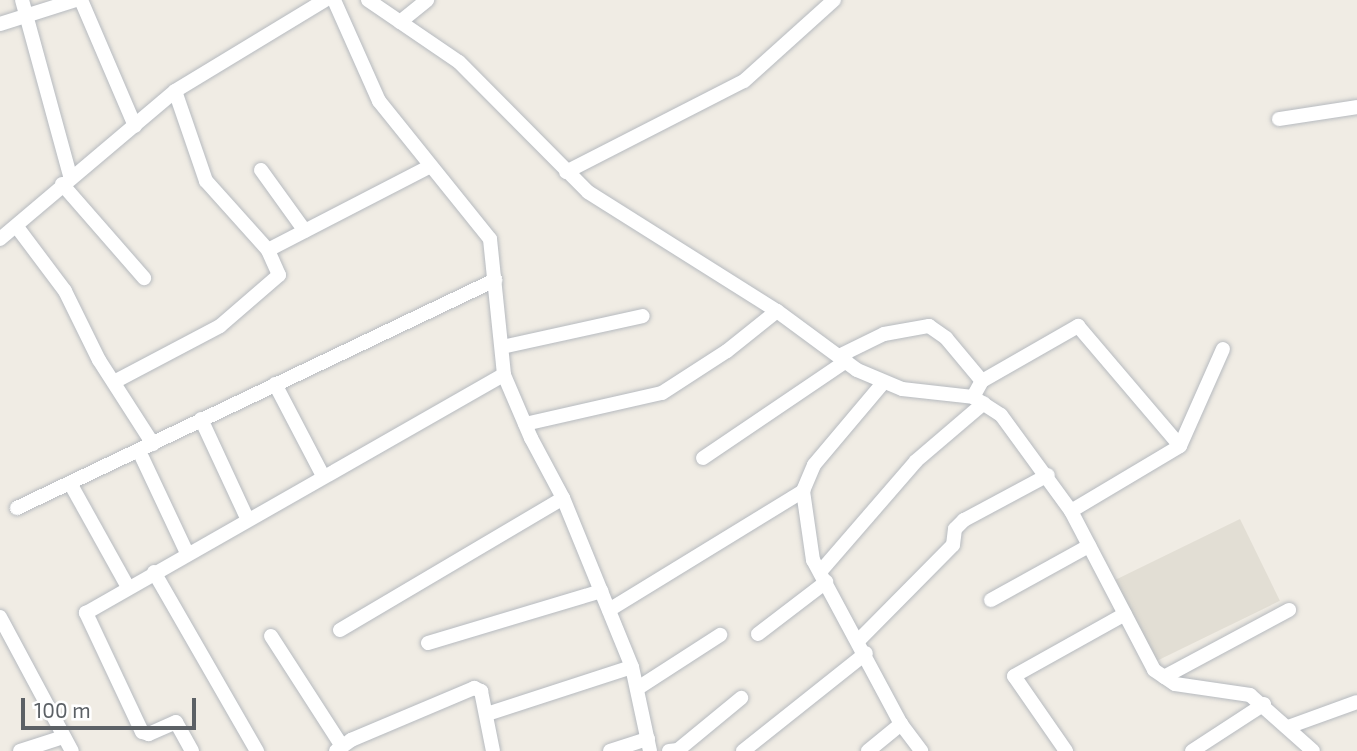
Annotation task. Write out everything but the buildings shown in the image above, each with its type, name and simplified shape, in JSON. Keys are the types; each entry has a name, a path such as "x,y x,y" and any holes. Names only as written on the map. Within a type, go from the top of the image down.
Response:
{"street":[{"path":"0,24 24,7 78,0 135,126"},
{"path":"0,239 17,228 66,180 175,91 325,0"},
{"path":"334,0 379,101 490,239 504,375 525,424 563,498 632,667 638,688 649,745 610,751"},
{"path":"368,0 459,62 566,173 588,191 777,311 843,359 883,383 978,400 1001,415 1048,475 1071,511 1154,670 1175,684 1250,695 1264,704 1313,751"},
{"path":"400,22 426,0"},
{"path":"566,173 744,81 834,0"},
{"path":"24,7 66,180 144,278"},
{"path":"114,382 220,326 276,281 279,270 268,250 206,181 175,91"},
{"path":"1279,119 1357,107"},
{"path":"268,250 432,166"},
{"path":"261,170 304,231"},
{"path":"17,228 65,290 114,382 153,443"},
{"path":"17,508 495,280"},
{"path":"525,424 662,393 777,311"},
{"path":"502,347 643,316"},
{"path":"703,458 843,359 884,334 929,326 946,338 982,381"},
{"path":"758,634 823,577 916,461 978,400 982,381 1078,326 1180,446"},
{"path":"1071,511 1180,446 1223,349"},
{"path":"192,751 176,722 149,734 142,732 86,616 154,572 504,375"},
{"path":"609,610 803,491 821,456 883,383"},
{"path":"275,384 323,476"},
{"path":"201,419 247,519"},
{"path":"139,451 187,553"},
{"path":"744,751 862,647 953,545 954,529 964,520 1048,475"},
{"path":"70,483 128,587"},
{"path":"803,491 813,560 901,724 921,751"},
{"path":"340,630 563,498"},
{"path":"991,600 1089,546"},
{"path":"154,572 257,751"},
{"path":"428,643 601,591"},
{"path":"1164,677 1289,610"},
{"path":"1066,751 1014,676 1125,614"},
{"path":"2,625 72,751"},
{"path":"638,688 720,635"},
{"path":"271,636 339,748 474,688 481,691 493,751"},
{"path":"486,714 632,667"},
{"path":"675,751 741,698"},
{"path":"1288,727 1357,702"},
{"path":"1192,751 1264,704"},
{"path":"868,751 901,724"},
{"path":"20,751 64,737"}],"shaded area":[{"path":"1240,519 1280,601 1155,662 1115,580"}]}
